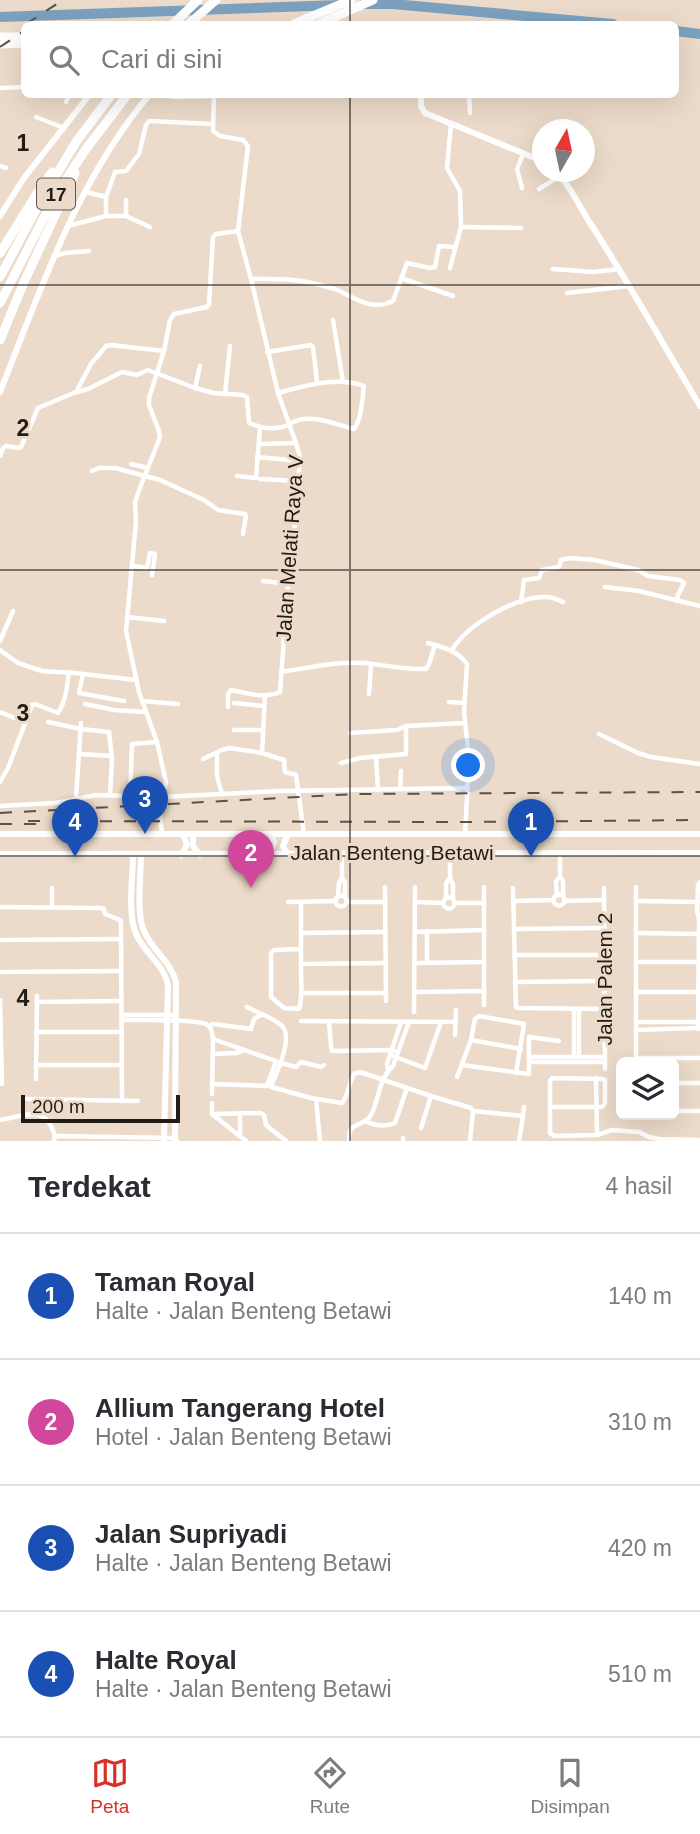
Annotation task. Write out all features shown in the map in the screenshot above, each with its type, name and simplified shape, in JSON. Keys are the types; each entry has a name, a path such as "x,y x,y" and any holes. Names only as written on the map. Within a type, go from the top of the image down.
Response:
{"highway":[{"path":"176,21 198,0"},
{"path":"193,21 216,0"},
{"path":"303,21 351,0"},
{"path":"325,21 373,0"},
{"path":"0,37 21,37"},
{"path":"0,44 21,43"},
{"name":"17","path":"0,277 76,142 109,98"},
{"name":"17","path":"0,303 51,202 86,149 125,98"},
{"path":"0,253 38,191 76,142"},
{"path":"0,340 86,149"}],"main road":[{"path":"0,216 24,178 87,98"},
{"path":"0,392 67,226 116,141 138,108 151,98"},
{"path":"421,98 425,113 532,157"},
{"path":"565,182 620,269 700,406"},
{"name":"Jalan Benteng Betawi","path":"0,834 700,834"},
{"path":"181,855 187,845 183,834"},
{"path":"193,834 193,846 201,855"},
{"path":"270,834 274,842 270,854"},
{"path":"287,854 283,846 288,834"},
{"name":"Jalan Benteng Betawi","path":"0,854 700,853"},
{"path":"133,855 132,915 135,930 139,940 164,974 168,986 163,1139"},
{"path":"141,855 140,918 143,929 172,971 176,987 176,1139"},
{"path":"133,878 141,878"},
{"path":"168,986 176,987"}],"street":[{"path":"0,88 21,88"},
{"path":"66,102 68,98"},
{"path":"162,834 159,804 166,782 157,742 136,680 126,631 133,566 135,503 160,437 148,401 164,351 170,320 174,314 207,307 214,235 238,231 247,146 243,140 213,131 214,98"},
{"path":"469,98 470,113"},
{"path":"36,117 64,128"},
{"path":"106,216 106,197 115,172 126,171 139,154 149,121 212,124"},
{"path":"450,268 461,227 460,191 447,169 451,124"},
{"path":"523,188 517,169 524,153"},
{"path":"539,190 548,182"},
{"path":"85,191 106,197"},
{"path":"126,200 126,216"},
{"path":"67,226 106,216 126,216 150,227"},
{"path":"461,227 521,228"},
{"name":"Jalan Melati Raya V","path":"238,231 278,393 300,461 279,694 265,696 262,753"},
{"path":"251,279 304,281 336,290 358,301 386,304 393,301 407,263 435,267 439,246 455,247"},
{"path":"55,256 89,251"},
{"path":"553,269 593,272 620,269"},
{"path":"401,278 453,296"},
{"path":"567,293 629,286"},
{"path":"332,320 343,382"},
{"path":"267,352 311,345 317,383"},
{"path":"76,392 93,361 106,346 164,351"},
{"path":"225,394 230,346"},
{"path":"195,388 200,366"},
{"path":"0,456 6,446 21,447 40,406 88,389 122,372 137,375 148,370 213,393 247,397 249,423 260,428 279,428 293,421 318,419 354,429 359,421 364,386 343,382 317,383 278,393"},
{"path":"237,476 256,478 260,428"},
{"path":"259,444 296,443"},
{"path":"257,457 300,461"},
{"path":"131,464 148,468"},
{"path":"92,471 115,468 145,476 169,483 218,510 245,514 243,534"},
{"path":"260,479 298,481"},
{"path":"133,566 147,568 150,553 155,554 152,575"},
{"path":"521,602 524,580 539,578 542,569 559,567 561,560 566,558 595,560 638,570 648,576 680,580 684,583 677,601"},
{"path":"263,581 289,584"},
{"path":"605,587 639,591 700,606"},
{"path":"452,650 457,641 506,606 547,597 563,602"},
{"path":"0,641 13,611"},
{"path":"127,617 164,621"},
{"path":"428,643 452,650 467,664 465,834"},
{"path":"281,671 344,663 426,668 435,645"},
{"path":"0,650 18,663 42,671 136,680"},
{"path":"369,694 371,664"},
{"path":"0,782 33,704 58,713 66,694 69,672"},
{"path":"83,674 79,693 124,701"},
{"path":"228,707 228,694 231,690 265,696"},
{"path":"142,701 178,704"},
{"path":"449,702 465,703"},
{"path":"85,704 114,710 146,712"},
{"path":"234,704 264,706"},
{"path":"0,712 26,722"},
{"path":"48,722 109,732 112,756 110,795"},
{"path":"76,799 81,723"},
{"path":"350,733 397,730 405,726 465,723"},
{"path":"341,763 356,758 405,754 405,726"},
{"path":"234,730 263,730"},
{"path":"599,734 651,757 700,764"},
{"path":"130,796 132,744 157,742"},
{"path":"203,759 230,748 284,760 284,771 296,775 304,834"},
{"path":"218,752 217,776 222,794"},
{"path":"79,754 112,756"},
{"path":"376,757 378,790"},
{"path":"400,789 401,771"},
{"path":"0,806 55,803 96,795 163,797 467,788"},
{"path":"342,853 342,878 346,900 341,907 338,906 337,899 342,878"},
{"path":"450,853 450,878 453,885 451,908 444,905 446,884 450,878"},
{"path":"560,853 560,877 563,881 564,898 559,906 555,903 555,898 556,881 560,877"},
{"path":"636,1030 699,1028 697,912 700,882"},
{"path":"385,887 386,1001"},
{"path":"414,1012 415,887"},
{"path":"484,887 484,1005"},
{"path":"636,887 636,1057"},
{"path":"52,888 52,907"},
{"path":"513,888 516,1007 605,1009"},
{"name":"Jalan Palem 2","path":"604,888 605,1069"},
{"path":"513,901 555,898 604,900"},
{"path":"288,902 337,899 385,902"},
{"path":"415,902 445,900 484,903"},
{"path":"636,901 699,902"},
{"path":"301,902 301,933 301,949 301,993 300,1008 284,1009 271,998 271,953 274,950 301,949"},
{"path":"0,907 103,908 105,914 120,920 122,1101"},
{"path":"514,929 605,928"},
{"path":"415,932 484,930"},
{"path":"427,931 427,962"},
{"path":"301,933 385,932"},
{"path":"636,933 699,934"},
{"path":"0,940 121,939"},
{"path":"514,956 605,955"},
{"path":"415,962 484,962"},
{"path":"636,962 699,962"},
{"path":"301,964 386,963"},
{"path":"0,972 121,971"},
{"path":"515,982 605,981"},
{"path":"415,992 484,991"},
{"path":"636,992 699,992"},
{"path":"301,993 386,993"},
{"path":"36,1079 37,999 121,1001"},
{"path":"0,1000 2,1084"},
{"path":"247,1007 285,1030 285,1047 271,1087 343,1103 351,1079 354,1074 360,1072 468,1107 473,1111 523,1116"},
{"path":"576,1009 576,1057"},
{"path":"455,1035 456,1010"},
{"path":"209,1026 213,1024 251,1029 254,1019 262,1014"},
{"path":"457,1077 471,1040 476,1017 524,1024 530,1060 529,1074 462,1065"},
{"path":"121,1018 176,1018 209,1026 213,1039 212,1094"},
{"path":"301,1021 456,1022"},
{"path":"329,1022 332,1051 394,1054 423,1068 426,1067 440,1022"},
{"path":"349,1141 351,1128 366,1121 372,1113 378,1090 388,1070 393,1066 401,1022"},
{"path":"394,1054 408,1022"},
{"path":"636,1023 699,1022"},
{"path":"36,1032 121,1032"},
{"path":"526,1036 559,1041"},
{"path":"516,1073 526,1036"},
{"path":"212,1084 267,1086 276,1061 213,1039"},
{"path":"471,1040 521,1049"},
{"path":"213,1054 243,1051"},
{"path":"530,1060 576,1057 605,1060"},
{"path":"679,1059 700,1058"},
{"path":"530,1060 605,1060"},
{"path":"281,1063 296,1067 301,1062 324,1065"},
{"path":"36,1065 121,1065"},
{"path":"550,1107 602,1107 606,1103 605,1080 596,1078 552,1078 550,1081 550,1107 550,1133 552,1135 597,1135 612,1130 639,1132 659,1140 700,1140"},
{"path":"596,1078 597,1135"},
{"path":"679,1083 700,1083"},
{"path":"366,1121 372,1124 395,1124 407,1088"},
{"path":"421,1128 431,1096"},
{"path":"27,1099 38,1102 138,1101"},
{"path":"316,1099 320,1141"},
{"path":"212,1103 212,1114"},
{"path":"519,1141 524,1107"},
{"path":"470,1141 473,1111"},
{"path":"679,1111 700,1111"},
{"path":"240,1113 240,1136"},
{"path":"212,1114 261,1113 266,1125 286,1141"},
{"path":"0,1120 40,1114 52,1125 55,1138 176,1139"},
{"path":"212,1114 246,1141"}],"waterway":[{"path":"364,4 393,4 580,21"},
{"path":"0,17 339,5"},
{"path":"679,31 700,34"}],"railway":[{"path":"31,21 63,0"},
{"path":"0,47 21,33"},
{"path":"0,813 355,794 700,792"},
{"path":"28,821 700,820"},
{"path":"0,824 38,824"}],"place":[{"name":"Jalan Supriyadi","path":"145,834"},
{"name":"Halte Royal","path":"75,857"},
{"name":"Taman Royal","path":"531,857"},
{"name":"Allium Tangerang Hotel","path":"251,888"}]}
